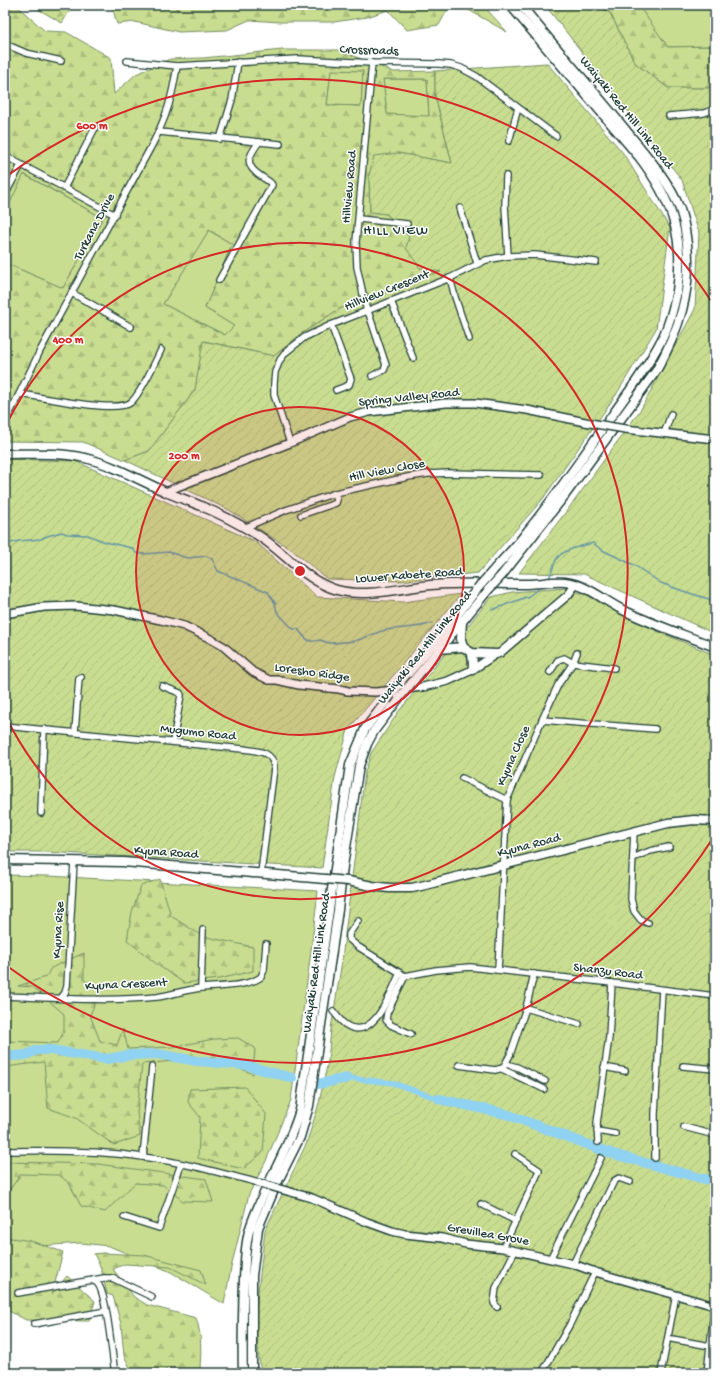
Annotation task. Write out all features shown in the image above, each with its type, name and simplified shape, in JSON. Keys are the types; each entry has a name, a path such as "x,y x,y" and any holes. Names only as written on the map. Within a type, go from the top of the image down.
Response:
{"main road":[{"name":"Waiyaki Red Hill Link Road","path":"243,1373 243,1301 249,1232 260,1202 289,1142 300,1110 350,765 365,729 386,700 444,632 477,589 526,534 570,476 650,360 663,336 674,306 680,260 674,220 664,194 653,175 640,158 510,5"},
{"name":"Waiyaki Red Hill Link Road","path":"252,1373 252,1276 258,1228 277,1183 300,1137 309,1106 338,910 343,866 359,766 367,744 374,731 399,698 502,574 565,495 656,371 668,349 684,306 688,274 688,254 683,217 676,200 660,173 603,102 521,5"},
{"name":"Lower Kabete Road","path":"5,454 66,455 85,458 131,475 166,492 204,507 260,536 312,579 329,587 357,593 450,584 529,584 560,582 576,584 587,588 630,613 715,647"},
{"path":"462,621 461,639 463,647"},
{"path":"439,649 463,647 472,653 496,654"},
{"path":"472,653 472,670"},
{"name":"Kyuna Road","path":"5,860 123,862 348,881 378,887 412,888 504,866 668,823 682,821 715,821"}],"street":[{"path":"5,44 26,53 61,61"},
{"name":"Crossroads","path":"127,61 177,66 298,59 372,63 439,64 461,68 476,76 556,136"},
{"path":"220,139 232,100 238,62"},
{"name":"Hillview Road","path":"372,63 356,242 357,267 367,311 386,365 384,370 372,376"},
{"name":"Turkana Drive","path":"5,423 40,351 164,122 172,96 177,66"},
{"path":"508,141 518,108"},
{"path":"669,116 704,113 715,109"},
{"path":"64,188 94,128"},
{"path":"159,132 280,144"},
{"path":"219,280 272,185 271,182 260,176 249,166 251,153 259,142"},
{"path":"5,156 115,214"},
{"path":"5,195 21,165"},
{"path":"506,176 505,205 508,256"},
{"path":"460,208 477,264"},
{"path":"359,219 407,224"},
{"name":"Hillview Crescent","path":"290,443 274,395 275,372 280,360 294,345 306,336 450,278 486,260 508,256 535,255 596,262"},
{"path":"450,278 470,339"},
{"path":"72,293 131,327"},
{"path":"391,301 413,358"},
{"path":"331,325 351,379 349,384 336,390"},
{"path":"20,394 81,403 123,406 130,403 137,396 161,350"},
{"name":"Spring Valley Road","path":"166,492 290,443 350,417 368,412 446,403 475,403 494,405 626,429 715,440"},
{"path":"664,434 671,414"},
{"name":"Hill View Close","path":"244,528 286,510 335,493 381,482 428,474 541,474"},
{"path":"301,515 336,503 337,500 335,493"},
{"name":"Loresho Ridge","path":"5,614 44,607 76,606 114,610 184,626 207,636 223,646 253,672 269,680 348,691 376,692 423,687 448,681 472,670 496,654 500,653 568,595 576,584"},
{"path":"542,720 558,686 573,663 577,653"},
{"path":"550,672 561,658 573,663 614,668"},
{"path":"75,732 79,678 81,677"},
{"path":"162,686 180,693 181,695 173,742"},
{"name":"Kyuna Close","path":"504,866 507,800 542,720 655,729"},
{"name":"Mugumo Road","path":"5,726 253,750 266,754 273,759 274,768 261,873"},
{"path":"41,813 44,730"},
{"path":"462,778 507,800"},
{"path":"634,831 631,899 634,912 641,920 648,923"},
{"path":"633,858 650,851 669,847"},
{"name":"Kyuna Rise","path":"61,998 67,986 74,862"},
{"path":"498,970 504,866"},
{"path":"358,921 349,934 349,939 357,946 403,975"},
{"path":"201,988 203,930"},
{"name":"Kyuna Crescent","path":"5,996 144,998 201,988 242,984 259,979 263,974 266,944"},
{"name":"Shanzu Road","path":"403,975 452,967 470,967 715,996"},
{"path":"502,1069 506,1064 526,1008 534,974"},
{"path":"333,1012 346,1025 352,1028 360,1029 370,1025 377,1017 403,975"},
{"path":"403,975 387,1013 386,1020 391,1025 411,1034"},
{"path":"598,1142 597,1131 609,1037 612,983"},
{"path":"655,1158 655,1114 662,990"},
{"path":"526,1008 579,1024"},
{"path":"506,1064 517,1067 545,1081"},
{"path":"459,1065 490,1070 502,1069 544,1089"},
{"path":"683,1066 715,1069"},
{"path":"143,1156 152,1067"},
{"path":"604,1067 626,1071"},
{"path":"684,1127 715,1135"},
{"path":"597,1131 615,1134"},
{"path":"5,1151 84,1152 143,1156 259,1183"},
{"path":"503,1248 539,1172 539,1170 515,1154"},
{"path":"550,1259 601,1158"},
{"path":"124,1217 159,1228 181,1164"},
{"path":"573,1264 614,1181 622,1178 630,1182"},
{"name":"Grevillea Grove","path":"259,1183 312,1198 367,1222 399,1232 442,1238 466,1244 503,1248 573,1264 595,1272 715,1306"},
{"path":"481,1204 516,1221"},
{"path":"497,1307 494,1303 496,1288 515,1251"},
{"path":"542,1373 570,1324 595,1272"},
{"path":"18,1293 104,1278 112,1278 152,1297"},
{"path":"93,1280 100,1287 106,1311 115,1373"},
{"path":"661,1373 676,1295"},
{"path":"707,1373 715,1303"},
{"path":"34,1324 106,1311"},
{"path":"672,1339 710,1346"}],"green space":[{"path":"5,5 16,5 45,31 66,32 111,58 114,94 136,74 170,59 203,58 282,50 339,50 394,72 435,71 435,96 452,163 398,153 369,175 370,212 387,214 409,237 406,248 443,272 423,276 379,295 339,309 301,334 274,356 204,341 195,390 149,451 125,460 83,442 5,441 5,263 63,288 103,218 24,174 5,213","holes":["331,70 363,71 361,106 327,105","383,79 427,79 429,116 387,114","209,230 232,244 205,308 234,326 225,335 163,304"]},
{"path":"31,5 73,5 62,23"},
{"path":"173,5 178,11 177,5 450,5 439,25 407,30 388,10 367,17 334,22 281,22 249,20 227,30 179,32 135,22 117,24 112,6"},
{"path":"460,5 483,5 507,32"},
{"path":"545,5 595,5 610,13 635,63 668,88 715,88 715,634 584,574 519,573 575,500 641,409 695,309 699,233 682,180"},
{"path":"596,5 638,5 668,47 715,46 715,88 668,88 635,63 610,13"},
{"path":"638,5 715,5 715,46 667,47"},
{"path":"547,63 623,153 670,228 656,329 616,395 542,500 478,573 400,581 327,579 292,550 229,510 125,460 149,451 195,390 203,341 274,356 301,334 339,309 379,295 423,276 441,272 420,268 406,248 409,237 387,214 370,212 369,175 374,156 398,153 452,163 435,95 435,71"},
{"path":"331,69 363,71 361,106 327,105"},
{"path":"383,79 427,79 429,117 387,115"},
{"path":"23,174 103,218 63,288 5,263 5,213"},
{"path":"208,230 232,244 205,308 234,326 225,335 163,304"},
{"path":"5,459 75,461 256,542 317,597 403,602 461,594 348,730 335,777 322,868 46,852 5,852"},
{"path":"566,588 589,596 659,632 715,655 715,1373 261,1373 256,1326 257,1301 265,1230 307,1142 319,1103 328,1061 365,772 371,753 399,711 491,597 512,592"},
{"path":"5,875 318,891 291,1100 266,1161 249,1194 224,1304 171,1272 109,1246 81,1243 26,1247 5,1254"},
{"path":"160,879 171,916 202,936 253,947 253,971 219,979 184,983 159,966 127,940 132,912 141,886"},
{"path":"84,953 84,980 100,991 90,1015 100,1041 117,1045 123,1029 128,1049 172,1047 214,1039 238,1038 255,1048 253,1074 214,1057 142,1064 137,1113 140,1136 114,1145 76,1118 48,1108 44,1062 5,1067 5,1041 58,1043 64,1031 64,1014 33,987 18,986 46,977 51,968"},
{"path":"245,1087 266,1114 263,1152 243,1169 198,1158 200,1117 188,1102 190,1089"},
{"path":"5,1162 98,1164 206,1179 213,1202 183,1201 163,1185 135,1183 105,1212 81,1206 69,1183 59,1175 21,1174 5,1196"},
{"path":"5,1237 31,1241 63,1252 52,1294 67,1276 95,1301 89,1321 26,1320 5,1309"},
{"path":"94,1254 144,1255 201,1270 206,1285 170,1267 125,1264 113,1269 134,1297 147,1305 196,1318 200,1337 200,1369 169,1368 160,1373 133,1373 124,1356 121,1324 113,1296 107,1294 101,1268"}],"waterway":[{"path":"5,546 7,544 19,541 41,539 62,532 67,534 88,535 105,542 132,548 136,553 144,554 169,552 187,558 207,556 212,559 218,571 268,592 275,603 277,612 293,629 298,629 305,638 312,641 320,640 329,643 354,641 386,630 421,626 432,623"},
{"path":"549,578 555,562 561,554 574,548 593,543 602,550 634,565 661,583 715,601"},
{"path":"492,610 529,596 540,587"},
{"path":"5,1054 14,1056 26,1055 37,1050 51,1050 107,1059 130,1055 157,1054 197,1061 245,1065 292,1078"},
{"path":"348,1078 393,1083 439,1099"},
{"path":"318,1084 348,1078"},
{"path":"439,1099 506,1114 613,1154 704,1179 715,1180"}],"district":[{"name":"HILL VIEW","path":"396,231"}]}
